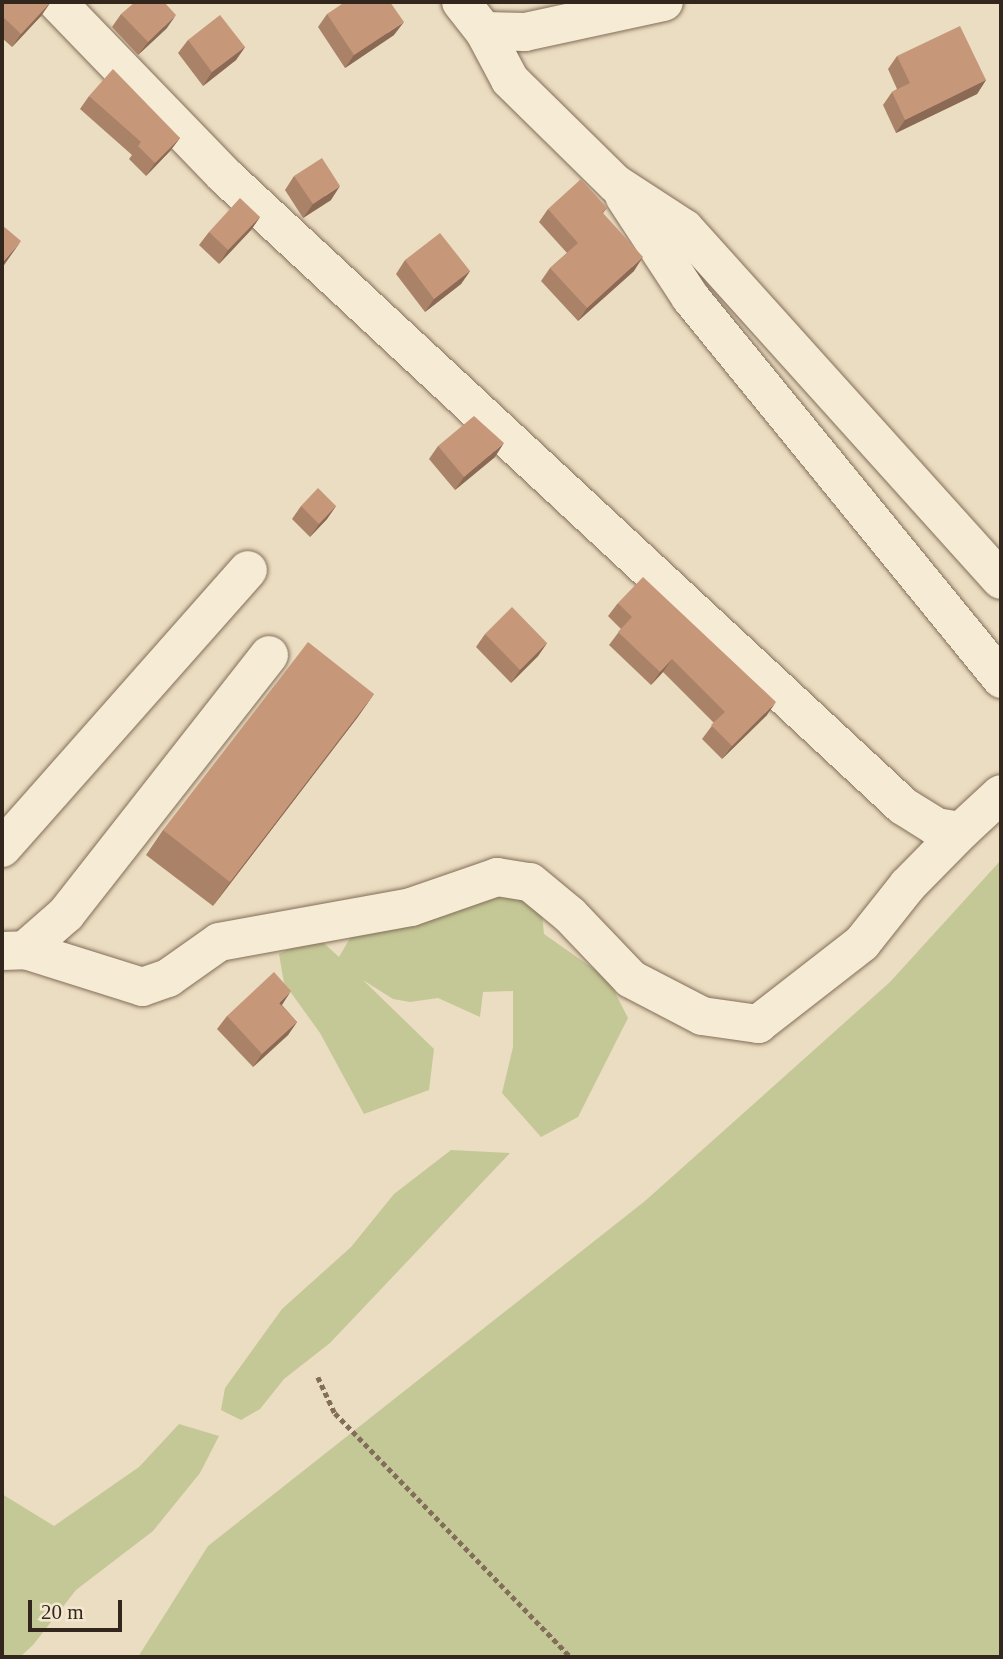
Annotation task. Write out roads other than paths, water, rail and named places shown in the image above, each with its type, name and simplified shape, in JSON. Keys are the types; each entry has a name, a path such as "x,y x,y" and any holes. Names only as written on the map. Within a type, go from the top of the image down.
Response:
{"street":[{"path":"57,2 224,175 893,797 936,827 961,831"},
{"path":"461,2 484,31 510,80 616,184 685,229 1001,580"},
{"path":"484,31 560,27 664,2"},
{"path":"616,184 690,297 1001,679"},
{"path":"2,848 248,570"},
{"path":"13,951 66,914 269,655"},
{"path":"13,951 142,987 168,978 219,942 411,907 497,877 530,882 570,915 631,979 702,1016 758,1024 862,943 908,885 1001,794"}]}
